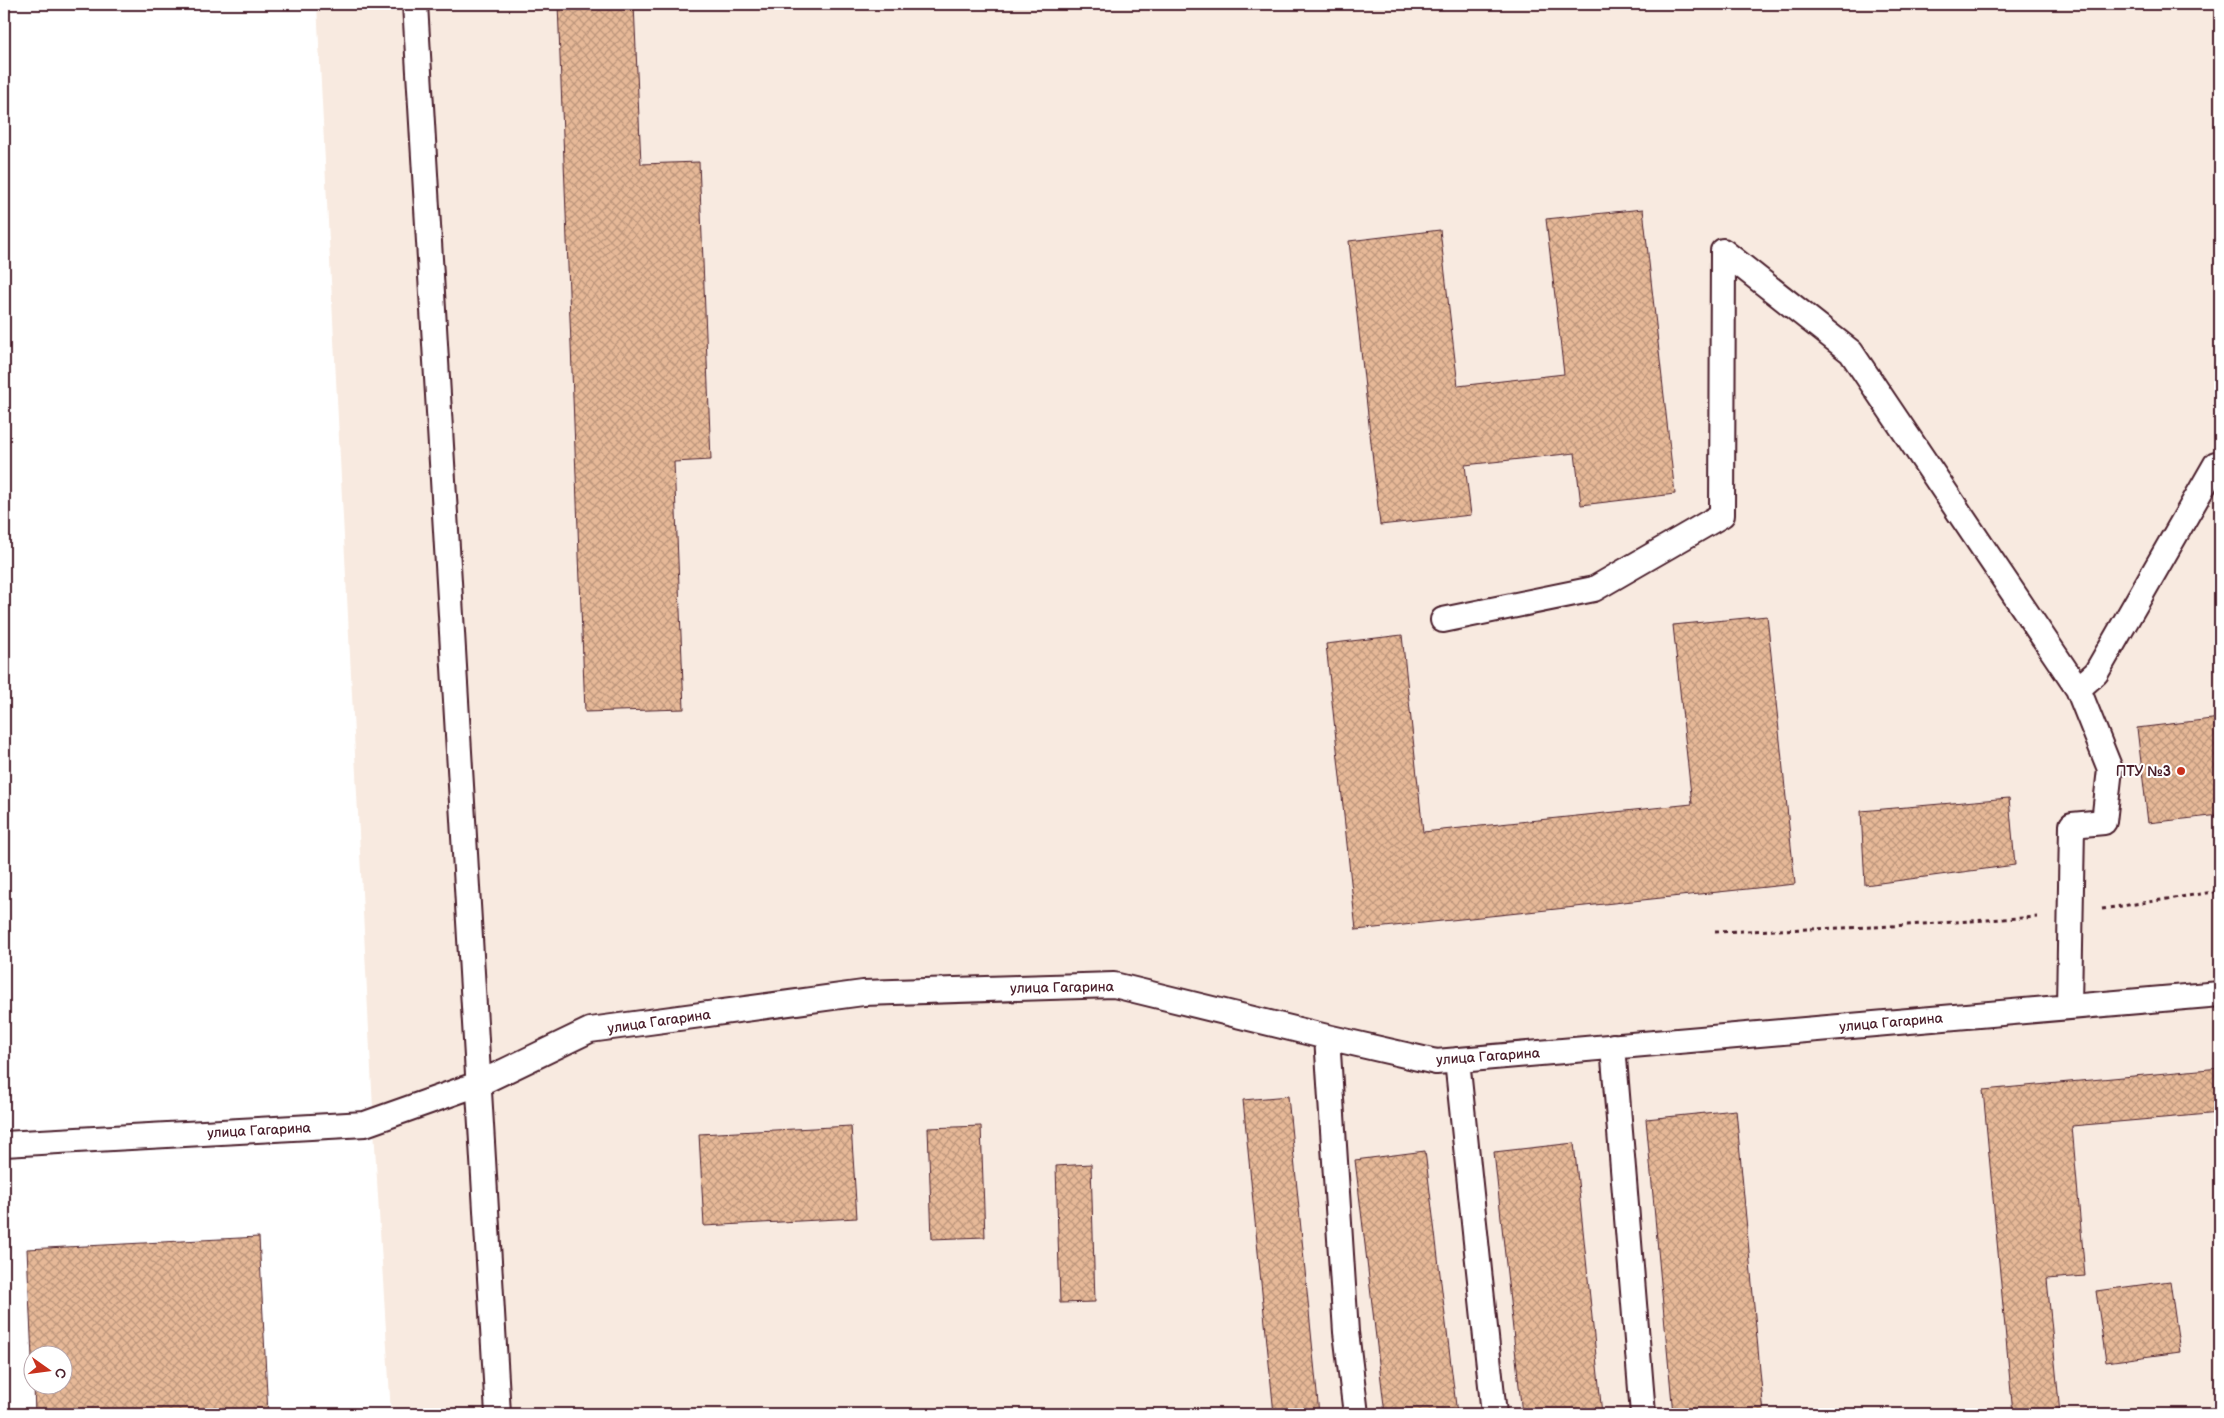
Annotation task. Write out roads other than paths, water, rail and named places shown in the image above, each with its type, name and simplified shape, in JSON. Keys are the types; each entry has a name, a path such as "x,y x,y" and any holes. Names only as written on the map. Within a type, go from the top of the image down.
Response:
{"lane":[{"path":"415,4 498,1414"},
{"path":"1443,620 1594,589 1722,515 1722,251 1851,352 2078,689 2110,769 2104,822 2072,825 2069,1007"},
{"path":"2078,689 2096,673 2216,464 2220,464"},
{"name":"улица Гагарина","path":"4,1144 365,1124 478,1084 590,1030 863,993 1114,985 1436,1062 2220,994"},
{"path":"1327,1037 1346,1332 1356,1414"},
{"path":"1614,1046 1643,1414"},
{"path":"1457,1060 1494,1414"}],"place":[{"name":"ПТУ №3","path":"2181,771"}]}
